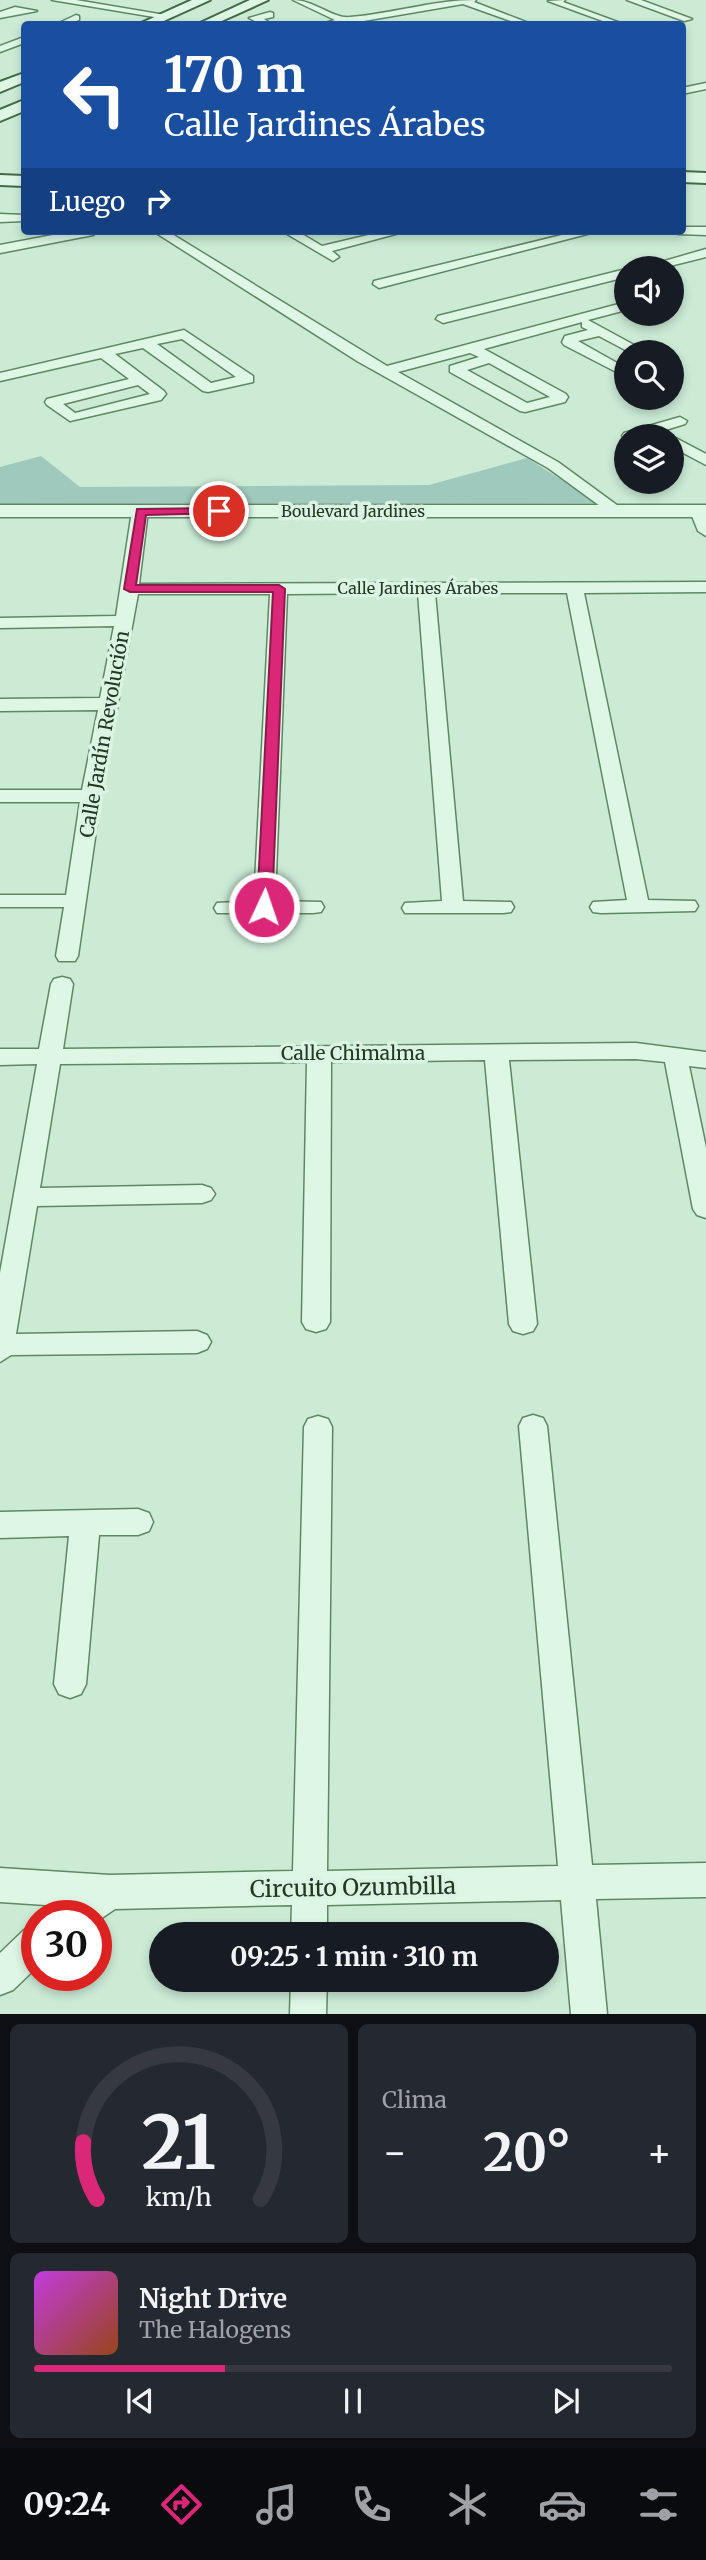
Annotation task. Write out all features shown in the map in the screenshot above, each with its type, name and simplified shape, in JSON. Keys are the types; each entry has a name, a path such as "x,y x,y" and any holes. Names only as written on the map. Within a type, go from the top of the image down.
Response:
{"main road":[{"path":"154,21 203,0"},
{"path":"212,21 261,0"},
{"path":"0,88 21,80"},
{"path":"0,116 21,106"},
{"path":"0,165 21,166"},
{"path":"686,177 706,178"},
{"path":"0,180 21,181"},
{"path":"686,192 706,192"}],"street":[{"path":"57,0 166,16"},
{"path":"298,0 346,21 465,0 518,21"},
{"path":"560,0 553,1 610,21"},
{"path":"632,0 692,18 676,21"},
{"path":"385,4 403,11"},
{"path":"0,15 18,9 32,11"},
{"path":"0,50 21,41"},
{"path":"686,90 706,86"},
{"path":"0,218 21,218"},
{"path":"686,231 706,232"},
{"path":"0,250 73,235"},
{"path":"165,235 362,358 553,464 617,511"},
{"path":"295,235 336,259"},
{"path":"320,250 384,235"},
{"path":"379,284 577,235"},
{"path":"684,258 706,253"},
{"path":"366,276 396,294"},
{"path":"458,328 437,316 614,276"},
{"path":"386,371 614,309"},
{"path":"578,319 617,340"},
{"path":"600,331 570,339 569,342 614,366"},
{"path":"0,377 146,343 188,335 248,379 208,388 146,343"},
{"path":"472,348 491,358 561,397 560,399 525,408 455,369 491,358"},
{"path":"104,353 141,380 159,394 156,397 75,417 70,417 51,404 141,380"},
{"path":"674,424 680,421"},
{"path":"684,448 706,460"},
{"name":"Boulevard Jardines","path":"0,511 702,511"},
{"name":"Calle Jardín Revolución","path":"67,956 91,796 130,589 141,511"},
{"path":"702,511 706,531"},
{"name":"Calle Jardines Árabes","path":"130,589 706,587"},
{"path":"575,588 639,906"},
{"path":"264,907 279,589"},
{"path":"426,589 453,908"},
{"path":"0,623 124,621"},
{"path":"0,705 108,704"},
{"path":"0,796 91,796"},
{"path":"0,901 75,901"},
{"path":"601,907 687,906"},
{"path":"225,908 313,907"},
{"path":"413,908 503,907"},
{"path":"62,984 1,1348 197,1342"},
{"name":"Calle Chimalma","path":"0,1057 636,1051 706,1060"},
{"path":"496,1052 523,1324"},
{"path":"316,1322 319,1053"},
{"path":"675,1055 706,1209"},
{"path":"25,1197 202,1194"},
{"path":"533,1426 589,2014"},
{"path":"309,1922 318,1427"},
{"path":"0,1525 138,1522"},
{"path":"70,1684 85,1523"},
{"name":"Circuito Ozumbilla","path":"0,1885 110,1892 706,1880"},
{"path":"98,1900 110,1892"},
{"path":"0,1977 21,1958"},
{"path":"308,2014 309,1992"}],"shaded area":[{"path":"41,456 80,487 429,485 527,458 598,503 0,504 0,467"}],"route":[{"path":"219,511 141,511 130,589 279,589 264,907"}]}
